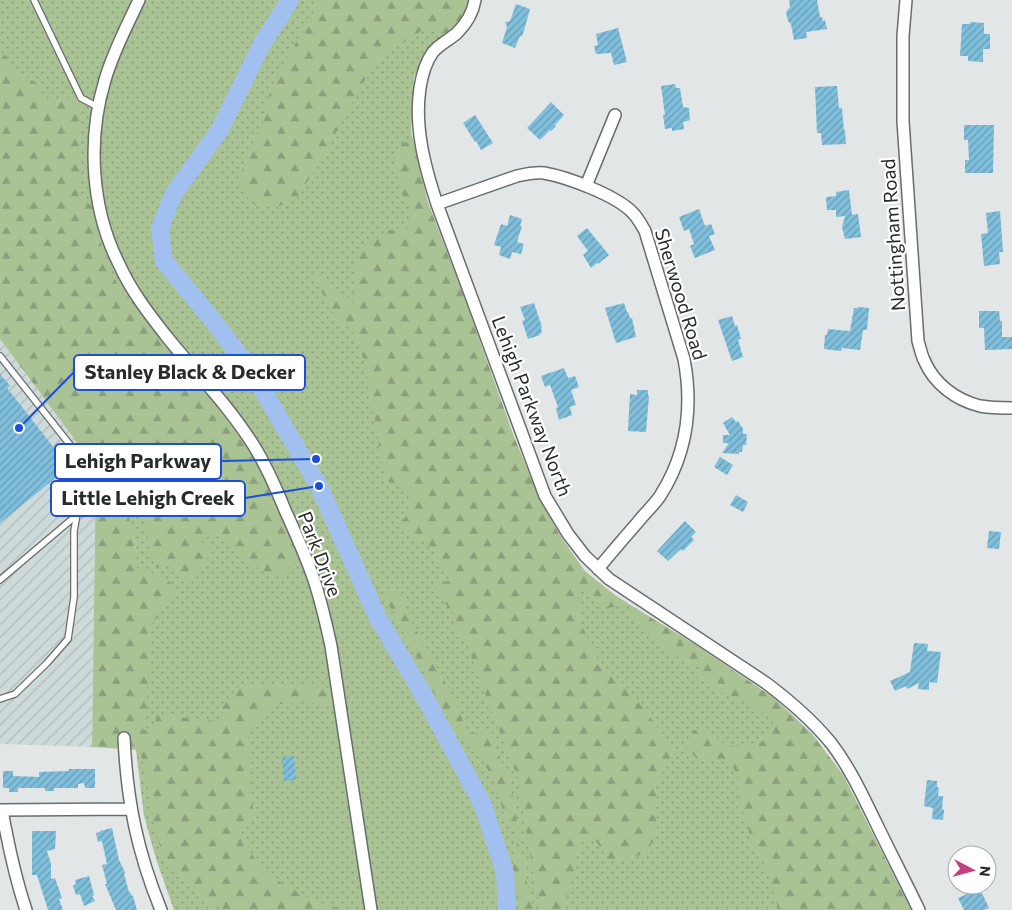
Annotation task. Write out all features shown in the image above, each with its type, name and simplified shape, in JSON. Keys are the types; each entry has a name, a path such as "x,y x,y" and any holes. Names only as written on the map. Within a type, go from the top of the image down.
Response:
{"street":[{"name":"Park Drive","path":"139,0 110,64 98,107 94,151 96,186 101,213 118,263 130,286 148,313 219,398 254,446 269,472 301,545 313,578 331,646 371,910"},
{"name":"Lehigh Parkway North","path":"475,0 471,15 464,25 442,44 427,61 419,94 419,133 423,156 437,204 546,496 568,534 598,569 617,584 766,683 789,700 810,720 835,750 856,782 919,910"},
{"name":"Nottingham Road","path":"906,0 903,36 903,121 918,341 923,359 930,371 946,389 957,397 983,406 1012,408"},
{"path":"586,186 615,115"},
{"name":"Sherwood Road","path":"437,204 517,176 530,173 544,173 586,186 608,196 632,212 640,221 645,231 684,359 688,377 689,413 676,466 659,498 598,569"},
{"path":"124,738 125,764 131,809 141,855 161,910"},
{"path":"26,910 9,850 1,810 131,809"}],"lane":[{"path":"34,0 81,98 98,107"},
{"path":"0,356 78,455 83,473 82,495 74,531 74,597 68,639 47,663 15,694 0,700"},
{"path":"0,580 78,514"}],"shaded area":[{"path":"0,339 96,468 92,747 0,744"}],"green space":[{"path":"0,0 469,0 447,35 427,53 414,77 411,131 427,200 514,437 539,498 562,539 585,571 616,596 694,644 774,698 812,734 843,775 911,910 174,910 156,859 144,816 136,750 137,553 121,481 0,297"},
{"path":"321,0 469,0 466,13 447,35 443,31 421,31 382,56 361,86 324,156 296,199 274,208 255,205 242,191 241,174 250,149 264,120 269,95 285,61"},
{"path":"0,50 7,58 11,68 37,83 44,97 53,101 74,96 83,102 80,123 81,146 78,195 93,207 97,233 117,284 143,320 218,405 239,432 256,461 295,541 302,564 288,565 287,576 270,573 247,563 232,544 219,533 200,540 212,552 192,578 182,580 166,564 156,568 148,542 146,516 141,505 155,489 123,489 137,553 137,570 150,572 169,581 178,594 164,604 149,629 149,663 143,730 153,730 157,715 225,722 221,709 238,687 253,684 333,688 333,704 301,702 271,705 248,730 250,782 254,813 240,833 262,872 312,900 344,910 225,910 212,904 166,866 155,830 145,769 139,750 92,747 96,468 0,339"},
{"path":"413,140 427,200 514,437 539,498 562,539 584,571 628,603 609,608 597,600 584,587 577,599 582,626 601,667 620,680 665,737 674,752 656,782 657,832 646,854 611,861 595,840 580,843 572,880 562,910 540,910 522,807 521,785 467,645 454,623 455,616 445,603 435,584 452,581 428,544 408,535 401,521 408,514 411,498 401,483 386,482 377,428 368,390 367,367 350,326 340,327 312,272 328,282 353,303 358,254 387,230 407,229 413,207 400,193 394,154 401,144"},
{"path":"382,591 400,591 411,621 452,695 468,733 481,733 490,728 500,758 510,779 533,910 518,910 520,892 511,876 517,847 517,834 507,823 492,776 479,755 445,714"},
{"path":"635,608 694,644 774,698 812,734 843,775 911,910 778,910 772,882 766,866 752,843 744,813 738,808 739,788 734,769 724,762 699,761 687,748 693,730 709,731 723,743 734,746 762,742 775,724 749,701 733,700 697,678 700,668 675,655 659,643 631,614"}],"building":[{"path":"789,0 817,0 820,17 822,17 823,21 825,20 827,29 806,32 807,38 794,40 791,24 788,21 786,12 790,7"},
{"path":"516,4 530,9 522,36 520,36 515,48 502,43 507,27 505,22 510,21"},
{"path":"970,22 984,23 984,34 990,34 990,49 983,49 983,62 968,61 968,56 960,56 962,24 970,24"},
{"path":"618,28 627,62 614,65 611,53 596,54 594,46 598,45 596,34"},
{"path":"675,84 676,88 680,88 683,107 689,108 690,120 683,122 684,129 672,131 672,128 665,129 661,86"},
{"path":"837,86 839,108 842,108 846,144 822,145 821,133 817,133 815,87"},
{"path":"551,102 564,115 556,126 540,140 527,128"},
{"path":"475,115 493,143 481,150 463,123"},
{"path":"964,125 994,125 993,173 965,173 965,160 969,160 968,140 964,140"},
{"path":"849,190 852,215 858,214 861,237 845,239 842,227 845,216 836,217 836,210 827,210 826,197 836,196 836,192"},
{"path":"699,209 705,226 711,224 715,234 709,236 715,250 695,258 690,246 694,244 689,229 684,231 679,217"},
{"path":"1000,211 1003,252 999,252 1000,264 984,266 981,234 988,233 986,213"},
{"path":"510,215 522,219 517,242 524,244 521,254 512,252 510,259 499,255 501,247 494,245 501,224 507,226"},
{"path":"587,228 609,255 591,268 583,255 588,251 577,236"},
{"path":"534,303 542,327 542,333 528,339 522,321 525,320 520,307"},
{"path":"624,303 630,318 632,318 636,337 616,343 605,308"},
{"path":"854,308 869,308 867,330 863,330 860,350 842,348 841,351 824,349 825,335 827,335 828,329 850,331"},
{"path":"979,311 999,311 1000,321 1002,321 1002,337 1012,337 1012,349 985,350 984,328 979,328"},
{"path":"732,316 741,339 738,340 743,357 732,361 718,320"},
{"path":"564,368 568,378 575,376 579,387 571,390 576,405 570,407 572,415 559,420 556,408 558,407 550,385 545,387 541,376"},
{"path":"0,374 10,386 7,388 69,467 0,523"},
{"path":"637,390 648,390 646,432 628,431 630,394 637,395"},
{"path":"732,417 736,422 738,421 743,429 743,434 747,434 746,445 743,445 742,452 739,452 739,454 722,453 729,443 723,443 723,435 730,435 723,423"},
{"path":"720,457 733,465 727,475 714,467"},
{"path":"736,495 748,502 743,512 730,505"},
{"path":"685,521 696,532 691,537 694,540 683,551 681,549 668,561 657,551"},
{"path":"989,531 1001,532 999,549 987,548"},
{"path":"914,643 928,644 927,651 941,652 937,683 929,682 929,690 918,689 919,683 907,689 906,686 895,691 890,681 910,672"},
{"path":"294,756 296,780 284,781 282,757"},
{"path":"69,769 95,769 95,788 85,788 84,783 78,784 78,788 54,788 54,791 45,791 45,788 18,788 18,792 9,792 9,788 3,788 3,771 13,771 13,776 39,777 39,772 69,771"},
{"path":"927,780 937,781 937,787 939,788 938,796 943,796 943,820 932,819 933,808 924,806"},
{"path":"112,828 119,860 137,910 116,910 105,884 107,884 102,865 107,864 102,841 98,842 96,833"},
{"path":"32,831 56,831 55,849 47,851 51,864 51,879 55,878 62,898 59,899 63,910 48,910 37,875 32,875"},
{"path":"89,876 94,895 92,896 95,901 84,906 80,894 76,895 73,886 76,884 75,880"},
{"path":"965,895 983,895 989,908 984,910 964,910 958,898"}],"waterway":[{"path":"290,0 262,44 219,131 174,193 160,228 164,261 251,370 319,486 377,616 424,696 483,805 505,873 507,910"}],"place":[{"name":"Stanley Black & Decker","path":"19,428"},
{"name":"Lehigh Parkway","path":"316,459"},
{"name":"Little Lehigh Creek","path":"319,486"}]}
